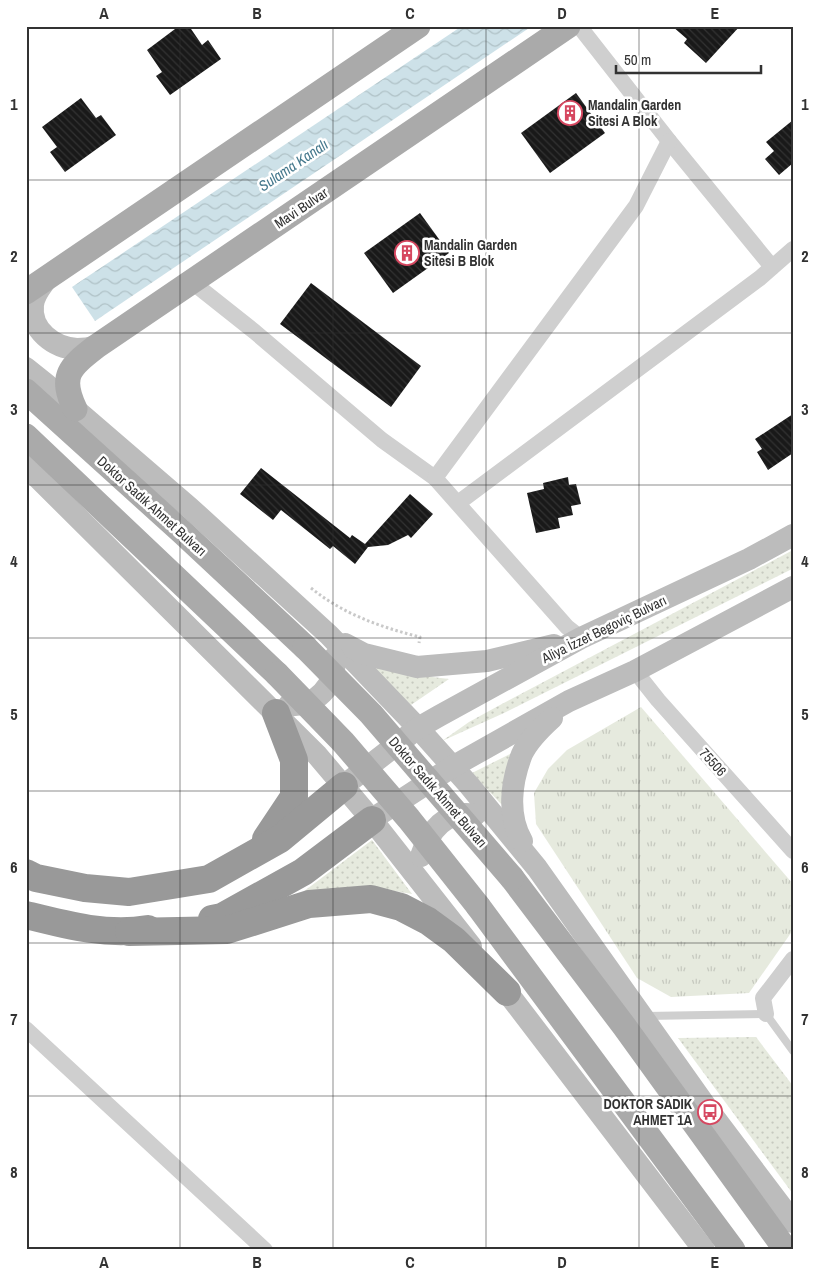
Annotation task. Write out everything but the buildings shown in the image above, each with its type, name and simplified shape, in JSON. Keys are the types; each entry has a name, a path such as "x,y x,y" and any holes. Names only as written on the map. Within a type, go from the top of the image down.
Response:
{"highway":[{"path":"256,852 276,826 294,797 294,760 276,713"},
{"path":"26,873 36,878 85,888 129,892 209,879 280,839 344,786"},
{"path":"129,932 222,917 303,872 372,820"},
{"path":"26,915 74,927 129,932 227,930 309,904 371,899 401,907 428,921 454,940 507,992"}],"main road":[{"path":"26,292 392,33 418,26"},
{"name":"Mavi Bulvar","path":"75,409 67,392 67,379 74,364 97,346 568,26"},
{"path":"48,278 39,290 33,304 35,323 40,331 48,339 67,347 77,349 97,346"},
{"path":"26,368 190,508 312,619 418,728 537,868 710,1112 793,1222"},
{"name":"Doktor Sadık Ahmet Bulvarı","path":"26,391 183,533 305,647 371,714 512,878 624,1026 786,1250"},
{"path":"26,436 276,674 343,742 403,812 478,906 733,1250"},
{"path":"26,466 276,713 344,786 433,896 704,1250"},
{"name":"Aliya İzzet Begoviç Bulvarı","path":"344,786 418,728 582,638 749,559 793,535"},
{"path":"372,820 452,767 569,701 635,671 793,587"},
{"path":"254,691 270,700 286,705 298,706 310,703 322,694 331,681 335,665 333,650 312,619"},
{"path":"329,635 364,654 417,667 487,661 582,638"},
{"path":"537,868 515,829 511,795 523,753 540,728 569,701"},
{"path":"433,896 424,878 421,866 422,856 431,832 439,824 453,816 467,814 482,817 510,835"}],"street":[{"path":"579,26 772,267"},
{"path":"435,478 636,206 670,141"},
{"path":"458,503 772,267 793,249"},
{"path":"192,282 255,332 382,440 435,478 567,627 582,638"},
{"name":"75506","path":"635,671 658,700 793,851"},
{"path":"766,1014 763,998 793,959"},
{"path":"26,1029 265,1250"}],"lane":[{"path":"642,1015 766,1014 793,1051"}],"green space":[{"path":"793,550 792,569 504,713 442,741 469,722 500,705"},
{"path":"367,663 407,674 449,679 411,705"},
{"path":"641,707 793,884 793,930 749,993 671,997 637,978 536,824 534,793 548,769 567,750"},
{"path":"518,750 502,805 472,773"},
{"path":"372,840 412,894 365,886 303,892"},
{"path":"756,1037 793,1086 793,1194 678,1038"}],"water":[{"name":"Sulama Kanalı","path":"462,26 532,26 95,321 72,287"}],"place":[{"name":"Mandalin Garden Sitesi A Blok","path":"570,113"},
{"name":"Mandalin Garden Sitesi B Blok","path":"407,253"},
{"name":"DOKTOR SADIK AHMET 1A","path":"710,1112"}]}
